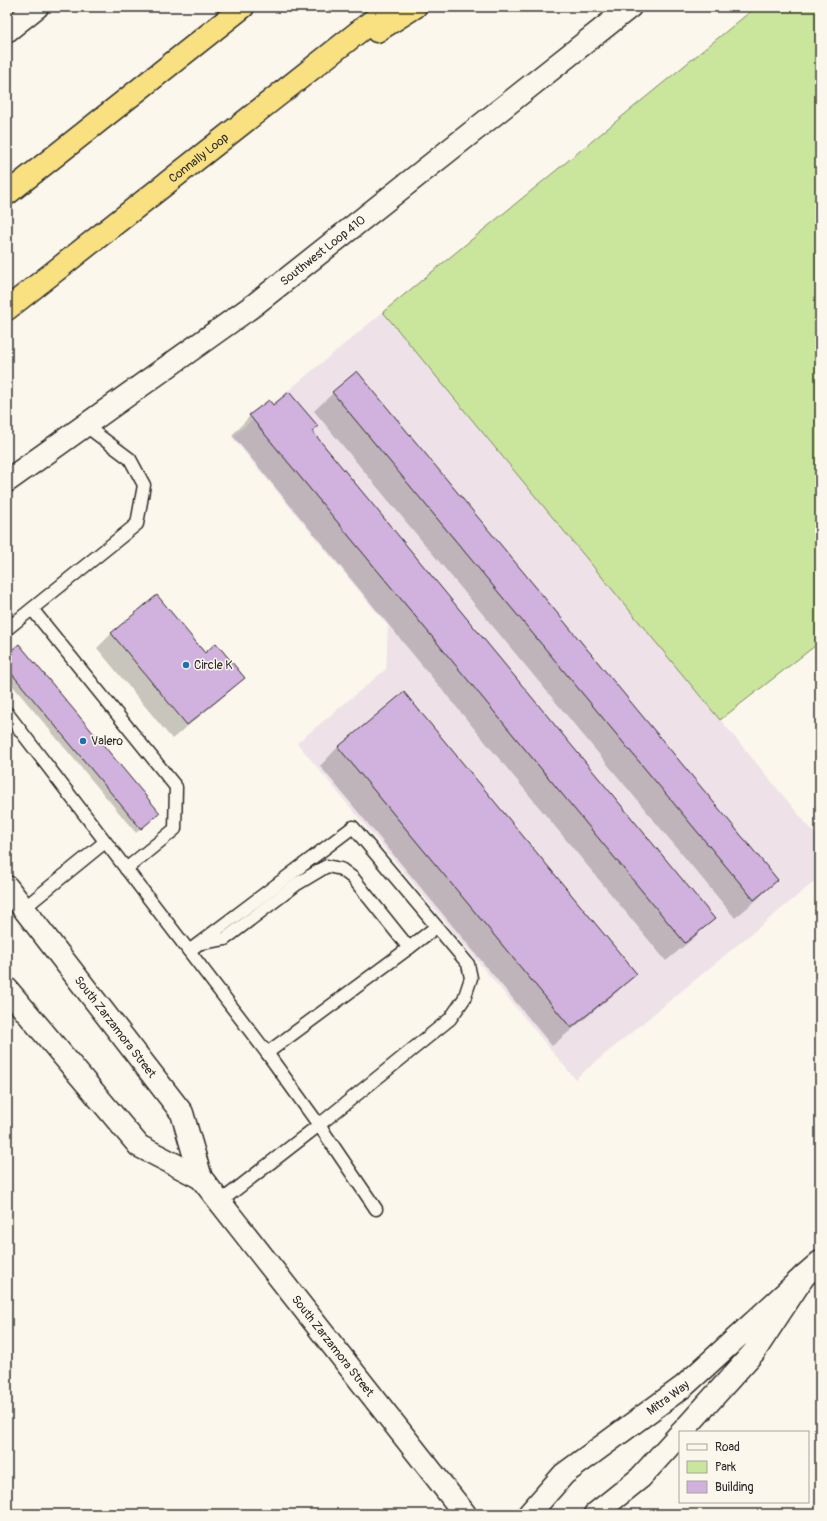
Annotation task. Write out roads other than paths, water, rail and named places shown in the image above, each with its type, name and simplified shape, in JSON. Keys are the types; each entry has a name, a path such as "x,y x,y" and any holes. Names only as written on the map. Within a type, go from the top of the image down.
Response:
{"highway":[{"path":"7,194 243,7"},
{"name":"Connally Loop","path":"7,309 390,7"},
{"path":"279,94 415,7"}],"main road":[{"path":"7,30 37,7"},
{"name":"Southwest Loop 410","path":"7,481 254,305 630,7"},
{"name":"South Zarzamora Street","path":"7,887 182,1113 201,1178 465,1514"},
{"name":"South Zarzamora Street","path":"7,989 139,1146 201,1178"},
{"name":"Mitra Way","path":"683,1431 754,1352 812,1269"},
{"name":"Mitra Way","path":"529,1514 564,1474 684,1386 812,1269"},
{"name":"Mitra Way","path":"595,1514 640,1478 679,1435"}],"lane":[{"path":"7,629 137,524 144,485 130,459 86,426"},
{"path":"32,609 176,787 175,829 126,869"},
{"path":"7,713 267,1052 376,1209"},
{"path":"189,951 353,827 468,964 471,978 464,999 450,1019 319,1125 220,1202"},
{"path":"24,908 105,842"},
{"path":"199,943 225,939 297,884 327,866 341,869 353,878 409,948"},
{"path":"267,1052 409,948 436,926"}],"place":[{"name":"Circle K","path":"186,665"},
{"name":"Valero","path":"83,741"}]}
